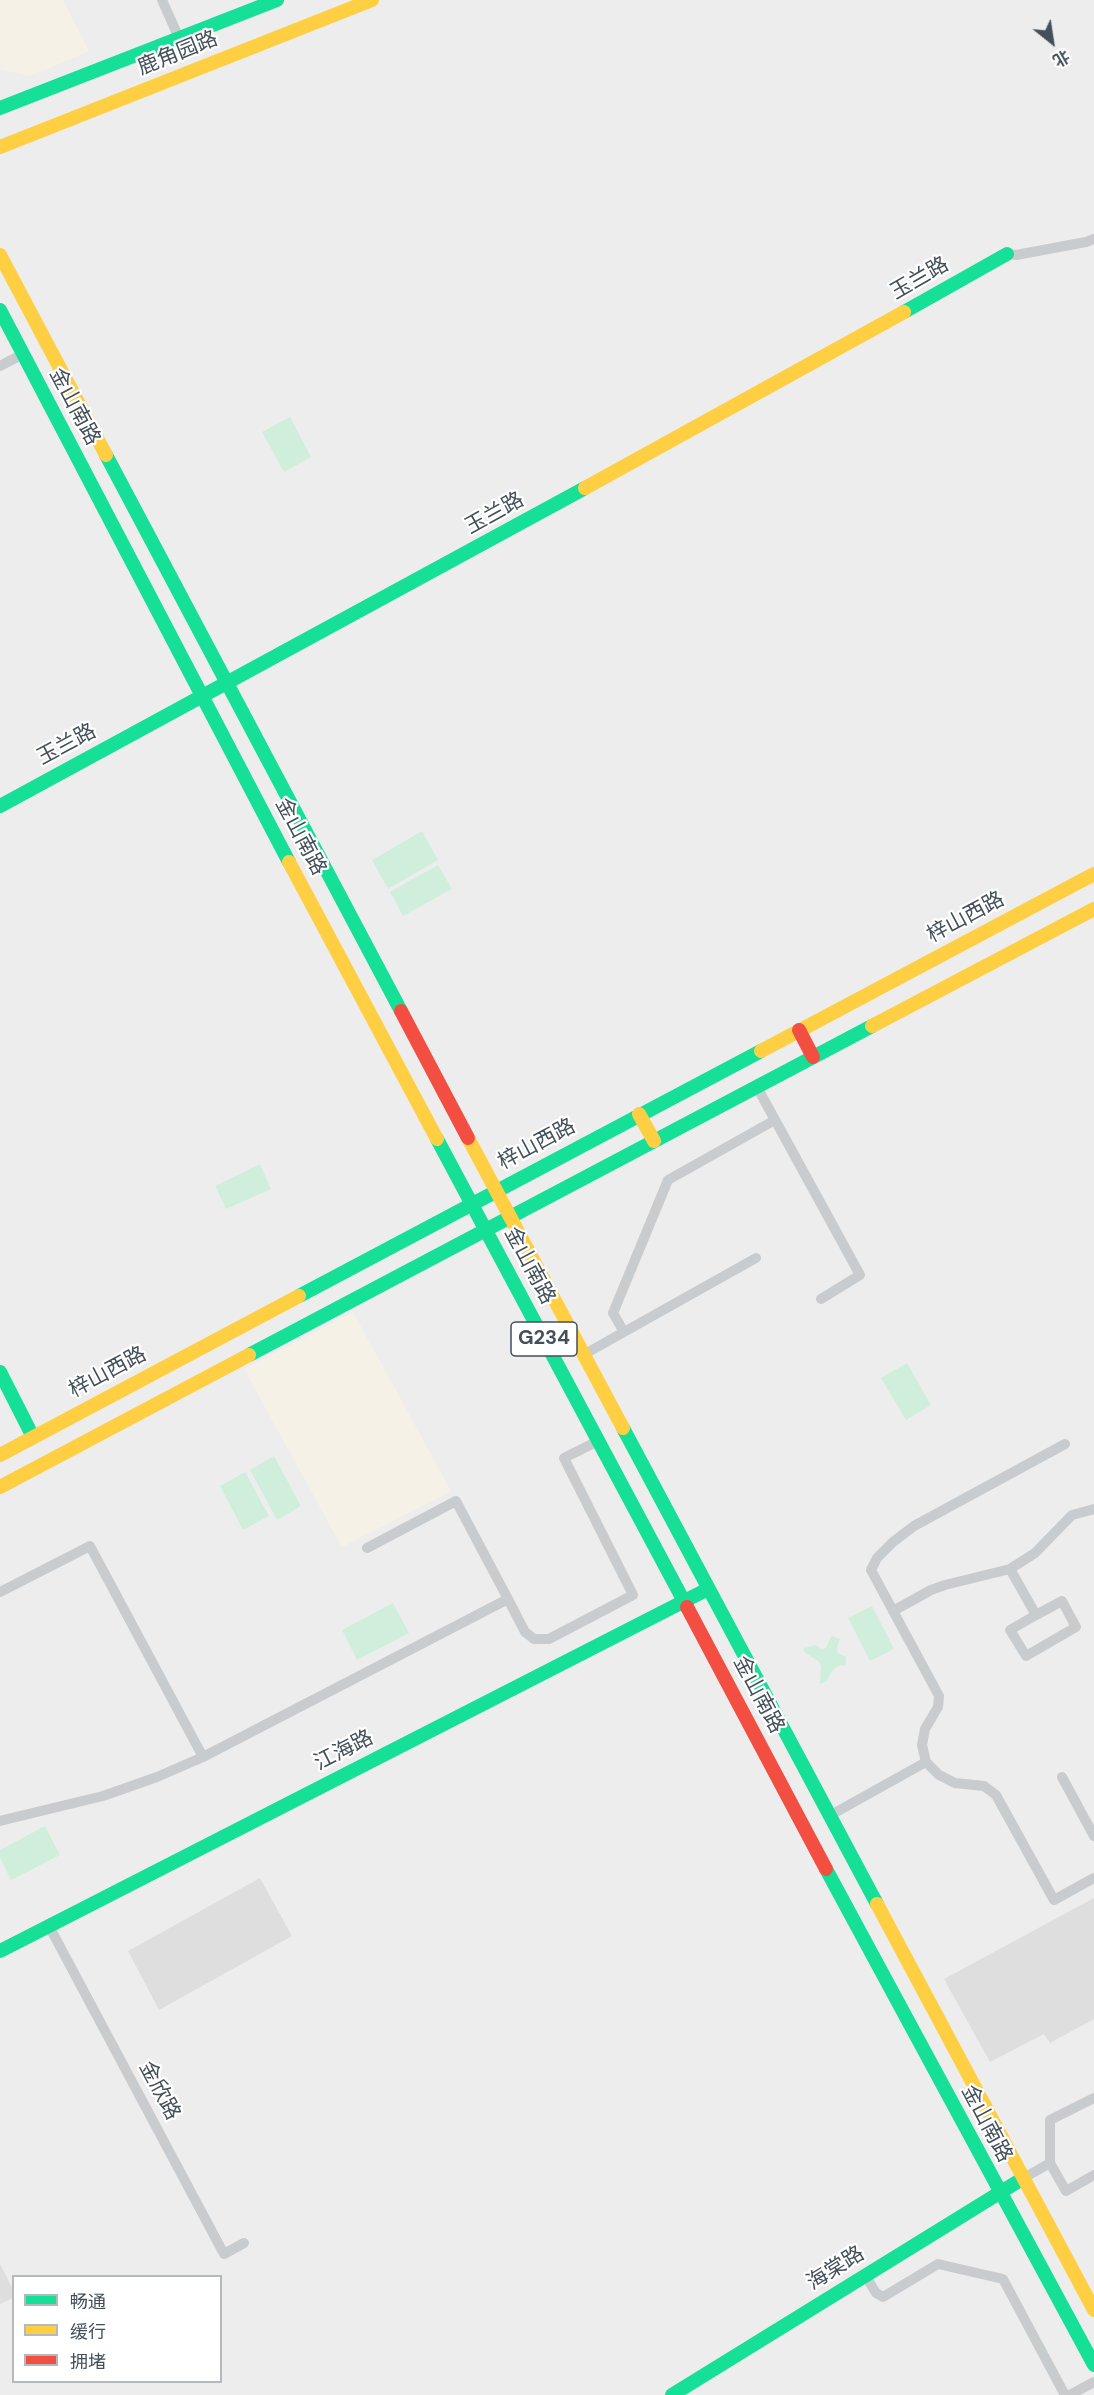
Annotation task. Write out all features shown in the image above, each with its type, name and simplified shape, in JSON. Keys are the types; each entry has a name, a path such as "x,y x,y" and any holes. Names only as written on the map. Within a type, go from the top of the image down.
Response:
{"main road":[{"name":"鹿角园路","path":"0,108 277,0"},
{"name":"鹿角园路","path":"0,147 370,0"},
{"name":"玉兰路","path":"0,806 757,395 1007,254"},
{"name":"金山南路","path":"0,255 5,279 159,556 1022,2179 1094,2310"},
{"name":"金山南路","path":"0,310 201,697 1094,2366"},
{"path":"135,569 159,556"},
{"name":"梓山西路","path":"0,1455 1094,874"},
{"path":"0,1487 1094,909"},
{"path":"800,1030 813,1057"},
{"path":"639,1114 654,1141"},
{"path":"0,1372 33,1437"},
{"name":"江海路","path":"0,1951 708,1589"},
{"name":"海棠路","path":"672,2395 1022,2179"}],"street":[{"path":"162,0 179,38"},
{"path":"1007,254 1016,255 1094,239"},
{"path":"0,366 23,354"},
{"path":"757,1087 860,1275 821,1299"},
{"path":"624,1332 613,1313 668,1180 776,1120"},
{"path":"583,1354 756,1258"},
{"path":"367,1548 456,1501 525,1632 534,1639 549,1640 633,1595 564,1458 598,1441"},
{"path":"1065,1444 914,1526 892,1542 877,1558 872,1570 939,1696 938,1707 925,1729 922,1745 926,1762 939,1775 955,1783 984,1786 996,1795 1054,1900 1094,1878"},
{"path":"893,1611 931,1590 1010,1569 1035,1553 1072,1515 1094,1509"},
{"path":"0,1592 90,1546 204,1757"},
{"path":"1010,1569 1036,1615"},
{"path":"0,1821 103,1796 158,1777 204,1757 508,1599"},
{"path":"1062,1601 1077,1628 1026,1656 1010,1630 1036,1615 1062,1601"},
{"path":"829,1816 926,1762"},
{"path":"1062,1777 1094,1836"},
{"name":"金欣路","path":"49,1926 224,2254 244,2243"},
{"path":"1094,2098 1050,2120 1050,2163 1066,2191 1094,2175"},
{"path":"1022,2179 1050,2163"},
{"path":"865,2275 876,2293 883,2297 938,2264 1003,2278 1065,2395"},
{"path":"1070,2395 1094,2382"}],"shaded area":[{"path":"0,0 63,0 89,51 30,76 0,69"},
{"path":"353,1312 451,1491 342,1547 244,1369"},
{"path":"260,1878 292,1936 159,2010 128,1951"},
{"path":"1094,1898 1094,2019 1050,2043 1044,2034 990,2062 944,1979"},
{"path":"0,2264 12,2287 12,2298 0,2304"}],"green space":[{"path":"290,417 311,457 284,472 262,432"},
{"path":"422,831 438,860 388,889 372,860"},
{"path":"438,865 452,889 403,916 390,892"},
{"path":"260,1164 271,1189 226,1209 215,1186"},
{"path":"907,1363 931,1405 906,1420 881,1378"},
{"path":"274,1456 301,1506 277,1520 250,1470"},
{"path":"245,1472 269,1516 243,1530 220,1486"},
{"path":"393,1603 409,1633 357,1660 342,1630"},
{"path":"872,1606 894,1649 870,1661 848,1618"},
{"path":"831,1636 840,1639 838,1653 846,1657 846,1665 838,1666 832,1671 827,1681 820,1684 821,1666 818,1661 804,1652 804,1648 816,1645 821,1649 826,1648"},
{"path":"45,1826 60,1855 11,1880 0,1858 0,1850"}],"traffic: fast":[{"path":"0,108 277,0"},
{"path":"904,312 1007,254"},
{"path":"0,310 289,862"},
{"path":"106,455 401,1011"},
{"path":"0,806 585,488"},
{"path":"249,1355 872,1026"},
{"path":"299,1296 761,1051"},
{"path":"437,1139 687,1607"},
{"path":"0,1372 33,1437"},
{"path":"623,1428 877,1904"},
{"path":"0,1951 708,1589"},
{"path":"826,1869 1094,2365"},
{"path":"672,2395 1022,2179"}],"traffic: slow":[{"path":"0,147 372,0"},
{"path":"0,255 106,455"},
{"path":"585,488 904,312"},
{"path":"289,862 437,1139"},
{"path":"761,1051 1094,874"},
{"path":"872,1026 1094,909"},
{"path":"639,1114 654,1141"},
{"path":"468,1138 623,1428"},
{"path":"0,1455 299,1296"},
{"path":"0,1487 249,1355"},
{"path":"877,1904 1094,2310"}],"traffic: jam":[{"path":"401,1011 468,1138"},
{"path":"799,1030 813,1057"},
{"path":"687,1607 826,1869"}]}
